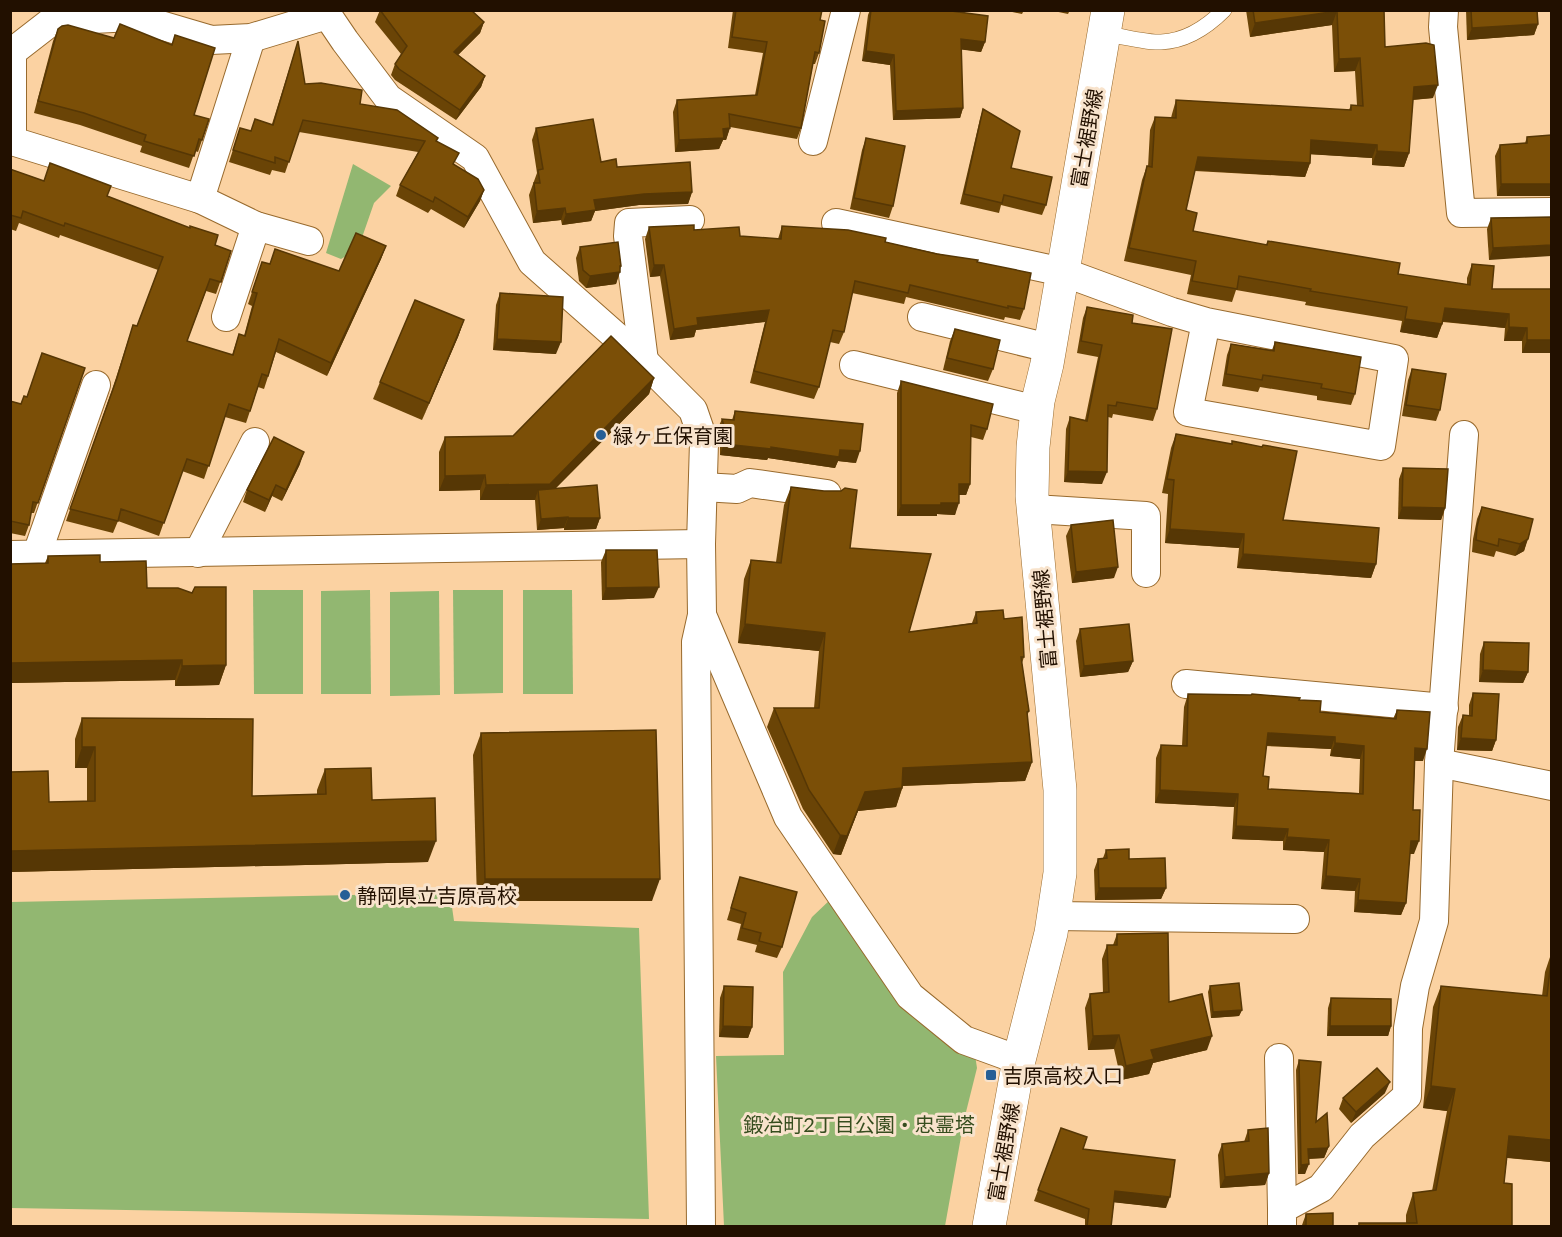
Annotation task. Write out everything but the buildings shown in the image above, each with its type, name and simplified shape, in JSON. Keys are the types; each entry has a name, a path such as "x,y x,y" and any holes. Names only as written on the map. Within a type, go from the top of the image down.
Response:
{"main road":[{"name":"富士裾野線","path":"989,1227 1019,1060 1051,933 1060,873 1060,790 1032,496 1033,447 1037,410 1106,22"}],"street":[{"path":"813,141 846,10"},
{"path":"1444,10 1443,27 1461,213 1551,212"},
{"path":"309,241 255,226 200,199 12,141 11,51 52,21 133,14 211,40 251,38 326,13 388,98 475,158 532,262 644,361 693,411 704,442 701,544 702,615 696,642 701,1227"},
{"path":"200,199 251,38"},
{"path":"644,361 628,236 629,223 690,220"},
{"path":"836,223 1063,272 1206,322 1394,359 1381,446 1188,412 1206,322"},
{"path":"226,317 255,226"},
{"path":"922,317 1049,348"},
{"path":"854,365 1037,410"},
{"path":"96,385 24,554 701,544"},
{"path":"1282,1218 1321,1188 1362,1136 1407,1096 1408,1028 1414,986 1434,921 1440,763 1464,435"},
{"path":"198,553 255,442"},
{"path":"703,487 737,489 750,483 829,494"},
{"path":"1034,509 1146,516 1146,573"},
{"path":"702,615 788,817 910,996 964,1040 1019,1060"},
{"path":"1186,684 1444,708"},
{"path":"1440,763 1551,786"},
{"path":"1054,916 1295,919"},
{"path":"1279,1058 1282,1218"}],"lane":[{"path":"1106,22 1160,43 1184,38 1203,28 1224,10"}],"green space":[{"path":"353,164 391,186 374,203 358,249 341,259 326,253"},
{"path":"253,590 303,590 303,694 254,694"},
{"path":"370,590 371,694 321,694 321,591"},
{"path":"453,590 503,590 503,693 454,694"},
{"path":"523,590 572,590 573,694 523,694"},
{"path":"439,591 440,695 390,696 390,592"},
{"path":"450,893 454,921 639,928 649,1219 11,1208 11,902"},
{"name":"鍛冶町2丁目公園・忠霊塔","path":"832,898 975,1055 977,1068 964,1120 945,1226 724,1226 716,1056 784,1055 783,972 812,917"}],"place":[{"name":"緑ヶ丘保育園","path":"601,435"},
{"name":"静岡県立吉原高校","path":"345,895"},
{"name":"吉原高校入口","path":"991,1075"}]}
